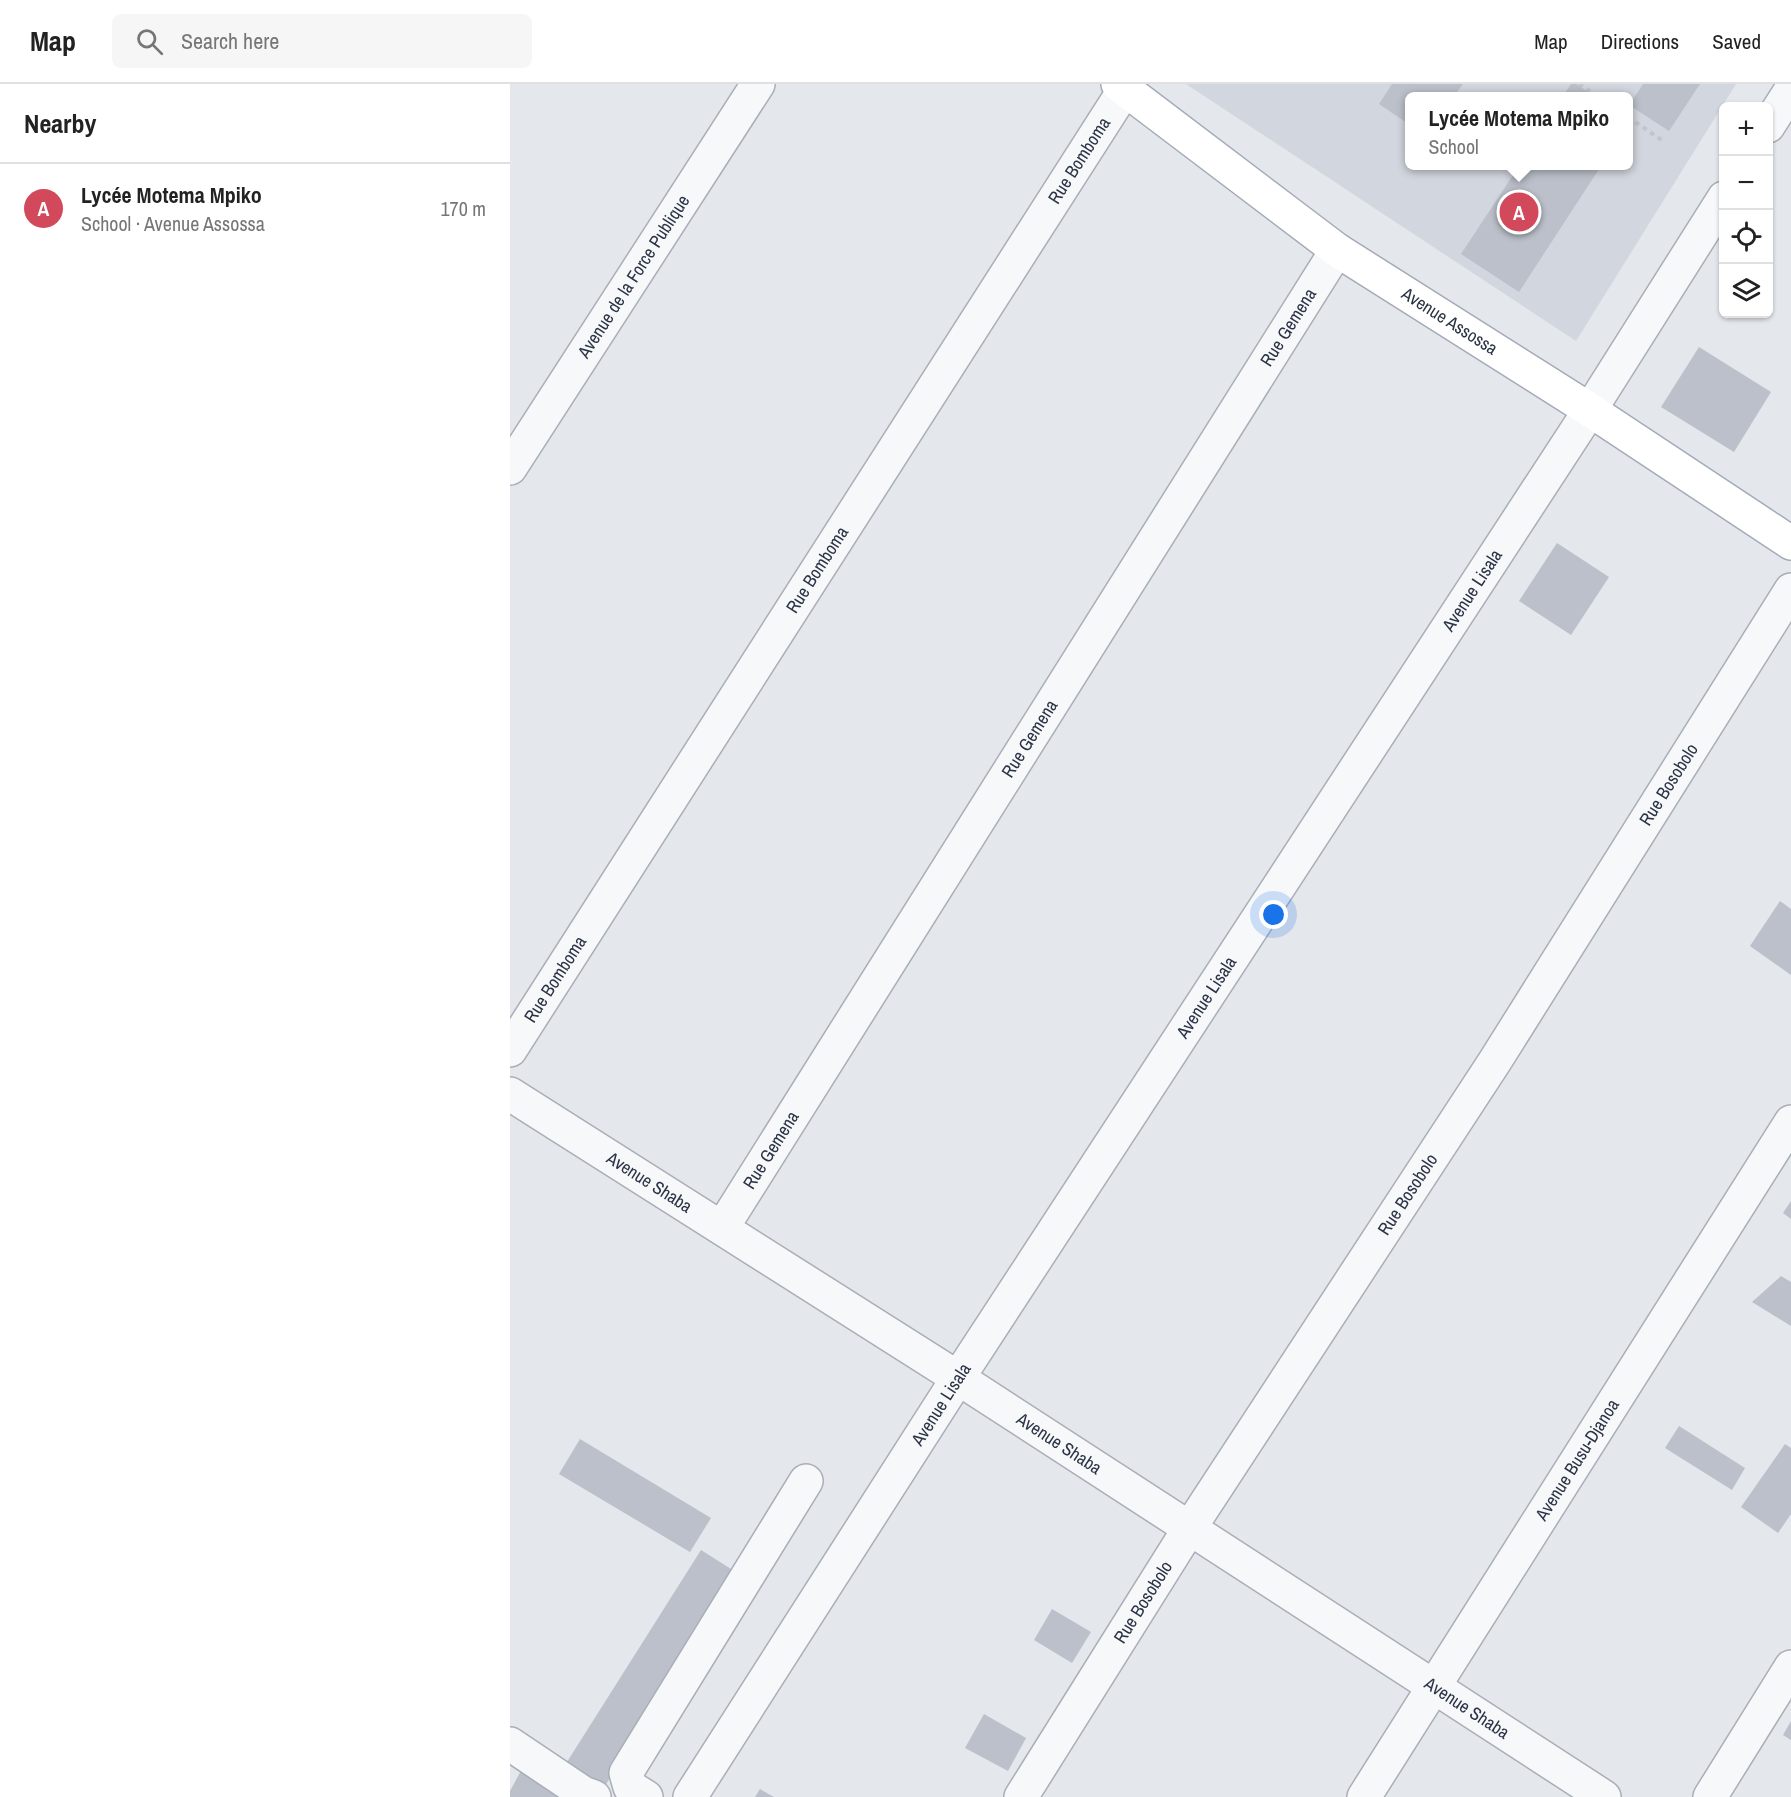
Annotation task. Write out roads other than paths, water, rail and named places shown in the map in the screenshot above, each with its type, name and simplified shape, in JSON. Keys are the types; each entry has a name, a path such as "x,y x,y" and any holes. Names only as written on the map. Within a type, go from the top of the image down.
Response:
{"main road":[{"name":"Avenue Assossa","path":"1121,87 1337,250 1590,410 1791,543"}],"street":[{"name":"Avenue de la Force Publique","path":"510,468 758,84"},
{"name":"Rue Bomboma","path":"510,1050 1121,87"},
{"path":"1773,118 1791,90"},
{"name":"Avenue Lisala","path":"690,1797 958,1378 1590,410 1719,206"},
{"name":"Rue Gemena","path":"722,1228 1337,250"},
{"name":"Rue Bosobolo","path":"1020,1797 1190,1529 1496,1061 1791,590"},
{"name":"Avenue Shaba","path":"510,1094 958,1378 1604,1797"},
{"name":"Avenue Busu-Djanoa","path":"1364,1797 1791,1122"},
{"path":"627,1794 626,1773 806,1481"},
{"path":"1710,1797 1791,1667"},
{"path":"510,1744 583,1793 594,1797"}],"place":[{"name":"Lycée Motema Mpiko","path":"1519,212"}]}
